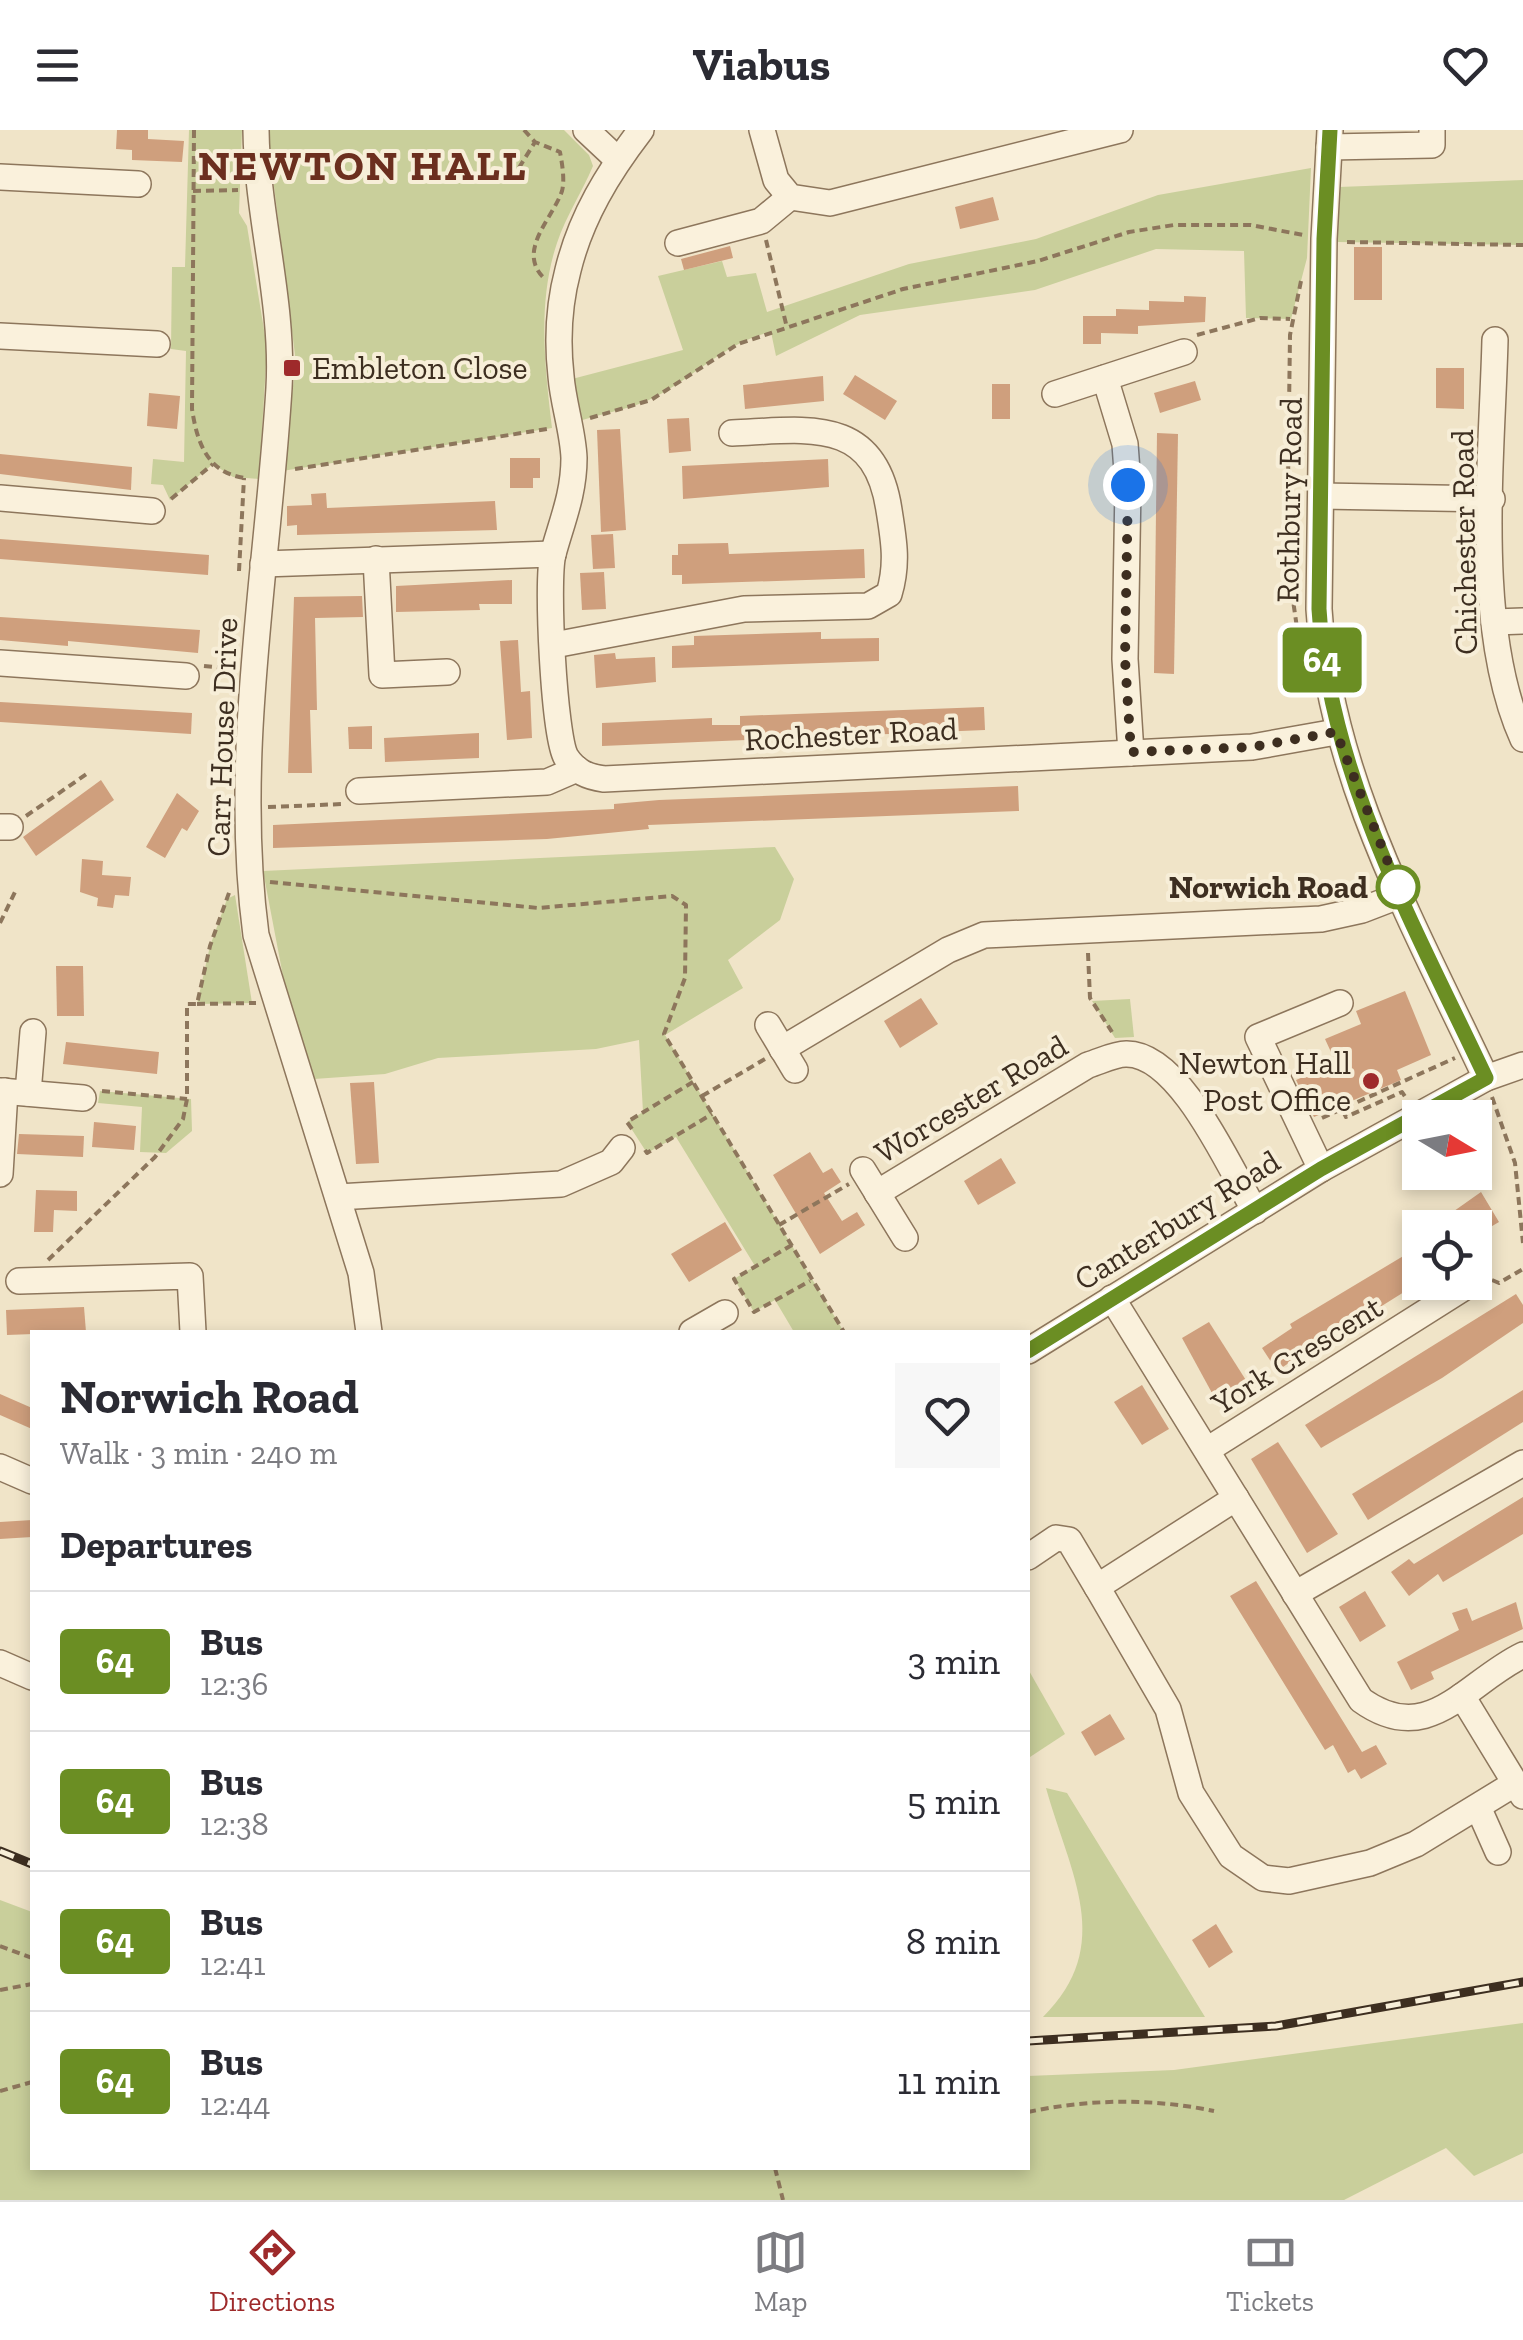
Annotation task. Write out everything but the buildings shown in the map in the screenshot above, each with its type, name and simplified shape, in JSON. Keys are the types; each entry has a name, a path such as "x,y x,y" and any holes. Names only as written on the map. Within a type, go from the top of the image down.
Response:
{"street":[{"name":"Carr House Drive","path":"256,130 258,190 280,350 240,886 361,1274 370,1330"},
{"path":"586,130 618,160"},
{"path":"577,769 559,738 549,588 553,554 573,491 569,424 560,376 564,289 589,208 641,130"},
{"path":"762,130 776,180 790,197 830,204 1120,130"},
{"path":"1330,139 1432,145 1432,130"},
{"name":"Rothbury Road","path":"1330,139 1324,239 1322,654 1336,732 1401,895 1486,1078"},
{"path":"0,177 138,184"},
{"path":"678,243 761,221 790,197"},
{"path":"0,336 156,344"},
{"name":"Chichester Road","path":"1494,340 1494,622 1500,670 1523,739"},
{"path":"1055,394 1184,352"},
{"path":"1106,378 1125,444 1128,485 1125,659 1131,752"},
{"path":"554,644 744,608 868,606 889,594 897,566 886,486 870,454 843,436 810,430 732,433"},
{"path":"1321,496 1492,499"},
{"path":"0,498 152,511"},
{"path":"263,564 553,554"},
{"path":"376,559 382,675 447,672"},
{"path":"1494,622 1523,620"},
{"path":"0,662 186,676"},
{"name":"Rochester Road","path":"359,791 547,782 577,769 589,777 604,778 1252,747 1336,732"},
{"path":"768,1026 788,1060 948,950 984,936 1321,918 1362,910 1401,895"},
{"path":"1321,1169 1258,1038 1340,1003"},
{"path":"0,1174 11,1092 34,1032"},
{"path":"1126,1054 1153,1061 1176,1079 1255,1211"},
{"name":"Worcester Road","path":"904,1238 869,1179 1088,1065 1126,1054"},
{"name":"Canterbury Road","path":"1445,1100 1486,1078 1523,1065"},
{"path":"11,1092 83,1098"},
{"name":"Canterbury Road","path":"1030,1350 1321,1169 1402,1124"},
{"path":"338,1196 561,1184 610,1162 622,1148"},
{"path":"20,1281 190,1276 193,1330"},
{"name":"York Crescent","path":"1112,1298 1361,1700 1381,1714 1409,1719 1434,1714 1523,1655"},
{"name":"York Crescent","path":"1207,1450 1445,1300"},
{"path":"695,1330 725,1313"},
{"path":"1295,1594 1523,1463"},
{"path":"0,1467 30,1480"},
{"path":"1097,1587 1236,1498"},
{"path":"1030,1556 1056,1538 1069,1540 1168,1709 1190,1793 1231,1856 1245,1870 1263,1878 1289,1881 1370,1863 1416,1844 1478,1807 1519,1790 1462,1696"},
{"path":"0,1663 30,1676"},
{"path":"1478,1807 1498,1852"}],"path":[{"path":"194,130 192,408 196,434 213,464 225,473 244,478"},
{"path":"524,130 535,142 560,152 562,190 540,228 535,265 539,274 564,289"},
{"path":"512,179 535,142"},
{"path":"193,190 258,190"},
{"path":"761,221 787,328"},
{"path":"270,472 569,424 651,400 738,344 844,305 1038,261 1129,232 1213,223 1324,239 1523,244"},
{"path":"1303,272 1291,319 1287,560 1306,681"},
{"path":"1184,352 1181,340 1260,318 1291,319"},
{"path":"152,511 213,464"},
{"path":"186,676 200,666 234,669"},
{"path":"5,827 88,773"},
{"path":"248,807 341,805 359,791"},
{"path":"198,1004 210,946 240,886 538,908 672,896 686,905 689,944 685,978 664,1034 843,1330"},
{"path":"0,922 15,892"},
{"path":"1086,929 1090,998 1126,1054"},
{"path":"47,1260 155,1157 183,1119 187,1099 187,1004 275,1002"},
{"path":"1301,1127 1472,1049"},
{"path":"702,1096 788,1060"},
{"path":"1486,1078 1515,1163 1523,1243"},
{"path":"693,1082 628,1122 647,1154 712,1114"},
{"path":"83,1098 100,1091 187,1099"},
{"path":"1342,1109 1346,1116 1402,1092 1407,1100"},
{"path":"779,1225 869,1179"},
{"path":"792,1245 734,1279 754,1312 812,1280"},
{"path":"1492,1282 1499,1283 1523,1269"},
{"path":"0,1946 30,1957"},
{"path":"0,1990 30,1984"},
{"path":"0,2090 30,2082"},
{"path":"1030,2112 1074,2102 1164,2102 1214,2110"},
{"path":"776,2170 783,2200"}],"green space":[{"path":"189,130 242,130 239,213 247,226 267,348 259,479 233,477 213,464 170,500 163,485 151,484 153,459 184,462 186,351 171,349 172,267 185,267"},
{"path":"267,130 564,130 589,155 593,166 561,233 547,288 545,359 552,428 282,471 296,363"},
{"path":"1311,168 1307,258 1291,319 1246,318 1244,251 1156,249 1035,290 860,315 776,356 771,332 740,343 655,397 579,421 572,379 683,350 658,276 722,261 727,277 756,273 767,312 909,264 1036,239 1158,195"},
{"path":"1523,180 1523,245 1337,242 1339,187"},
{"path":"775,847 794,879 780,920 728,960 743,988 665,1035 843,1330 793,1330 775,1300 754,1312 734,1279 755,1266 676,1137 647,1153 627,1122 643,1112 639,1040 596,1049 438,1058 385,1074 314,1079 287,997 263,871"},
{"path":"235,895 252,1003 197,1004 210,946 227,899"},
{"path":"1130,999 1134,1037 1115,1038 1092,1001"},
{"path":"100,1091 191,1099 192,1131 166,1153 140,1152 142,1107 98,1103"},
{"path":"1030,1673 1065,1734 1030,1757"},
{"path":"1046,1788 1067,1793 1205,2017 1043,2017 1065,1990 1078,1963 1082,1936 1075,1879"},
{"path":"0,1900 30,1911 30,2170 1030,2170 1030,2076 1174,2070 1523,2023 1523,2153 1474,2176 1446,2148 1344,2200 0,2200"}],"railway":[{"path":"0,1851 30,1863"},
{"path":"1030,2041 1276,2026 1523,1982"}],"bus line":[{"name":"64","path":"1030,1350 1321,1169 1486,1078 1388,863 1336,732 1323,669 1319,609 1324,239 1330,130"}],"place":[{"name":"Embleton Close","path":"292,368"},
{"name":"Norwich Road","path":"1398,887"},
{"name":"Newton Hall Post Office","path":"1371,1081"}],"district":[{"name":"NEWTON HALL","path":"363,165"}],"route":[{"path":"1128,485 1125,659 1131,752 1252,747 1336,732 1401,895 1398,887"}]}
